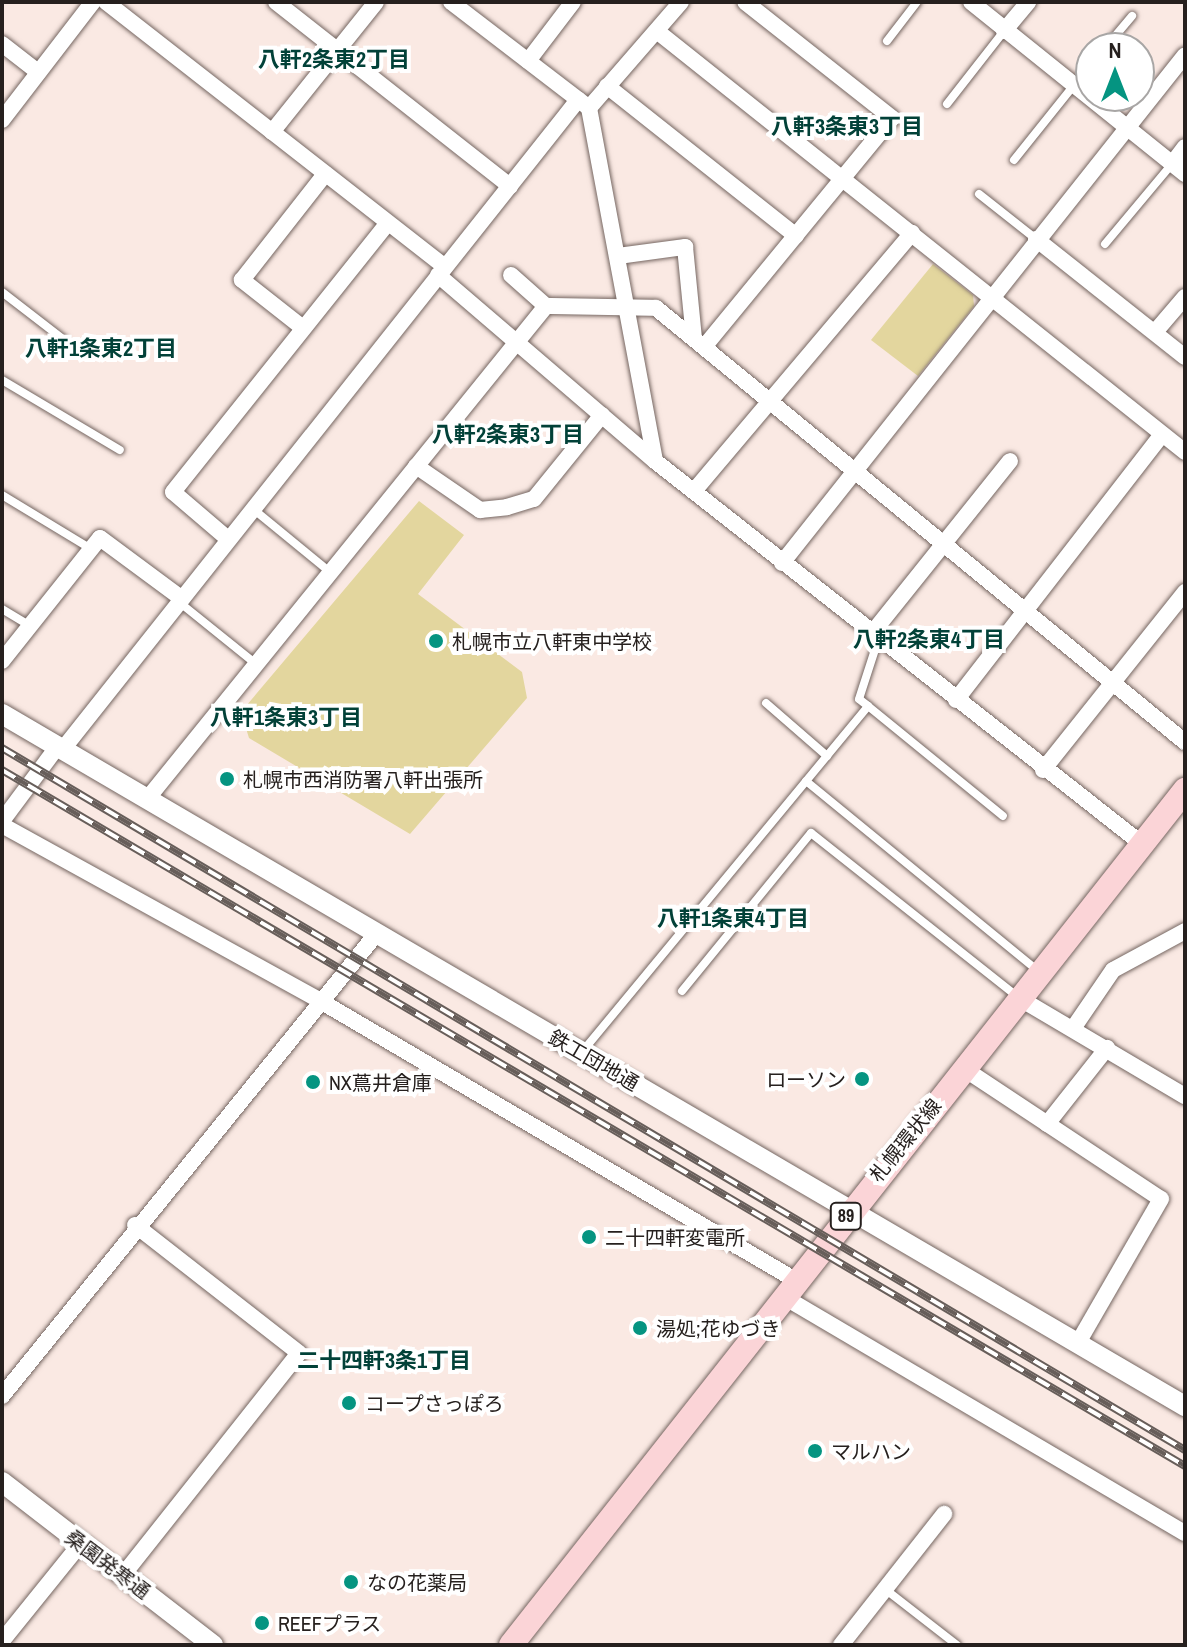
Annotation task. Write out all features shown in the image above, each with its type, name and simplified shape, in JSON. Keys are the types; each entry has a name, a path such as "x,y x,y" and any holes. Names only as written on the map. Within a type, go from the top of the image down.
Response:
{"main road":[{"name":"札幌環状線","path":"511,1645 849,1210 1185,790"}],"street":[{"path":"2,120 93,2"},
{"path":"106,2 388,223 655,461 1043,770 1142,844"},
{"path":"276,2 510,186"},
{"path":"272,132 376,2"},
{"path":"451,2 584,104 618,256 655,461"},
{"path":"528,61 573,2"},
{"path":"681,2 658,32 607,86 584,104 510,186 2,823 322,1002 1185,1533"},
{"path":"699,343 846,179 892,118 745,2"},
{"path":"971,2 1124,128 1179,169 1185,147"},
{"path":"1004,31 1028,2"},
{"path":"658,32 1185,452"},
{"path":"2,44 38,72"},
{"path":"782,563 990,295 1185,55"},
{"path":"607,86 796,236"},
{"path":"303,328 242,280 325,174"},
{"path":"228,539 173,492 388,223"},
{"path":"694,491 912,233"},
{"path":"1036,239 1185,357"},
{"path":"618,256 685,247 699,343"},
{"path":"511,275 546,306 651,306 856,466 1115,679 1185,742"},
{"path":"1155,332 1185,297"},
{"path":"148,798 516,339 546,306"},
{"path":"416,466 480,510 507,507 534,499 602,415"},
{"path":"956,700 1031,611 1162,434"},
{"path":"876,635 1010,461"},
{"path":"2,661 100,538 180,599"},
{"path":"1043,770 1185,592"},
{"name":"鉄工団地通","path":"2,714 1185,1406"},
{"path":"1074,1027 1113,970 1185,931"},
{"path":"2,1396 135,1225 377,933"},
{"path":"1019,998 1074,1027 1185,1096"},
{"path":"1047,1124 1107,1048"},
{"path":"963,1068 1161,1199 1078,1343"},
{"path":"123,1575 299,1353 135,1225"},
{"name":"桑園発寒通","path":"2,1482 213,1645"},
{"path":"841,1645 944,1514"},
{"path":"2,1641 81,1543"}],"lane":[{"path":"887,41 917,2"},
{"path":"1118,32 1132,16"},
{"path":"947,104 1004,31"},
{"path":"1014,160 1074,85"},
{"path":"1105,244 1179,169"},
{"path":"979,194 1036,239"},
{"path":"2,292 64,340"},
{"path":"2,380 120,450"},
{"path":"2,495 91,549"},
{"path":"252,509 330,572"},
{"path":"180,599 256,664"},
{"path":"2,609 30,626"},
{"path":"876,635 859,699 1003,816"},
{"path":"766,703 827,756"},
{"path":"581,1053 868,706"},
{"path":"806,781 1039,972"},
{"path":"682,991 811,833 1019,998"},
{"path":"885,1589 957,1645"}],"shaded area":[{"path":"933,264 973,295 974,306 918,376 871,340"},
{"path":"419,501 464,535 418,594 522,672 527,698 410,834 249,738 241,712"}],"railway":[{"path":"2,748 1185,1450"},
{"path":"2,770 1185,1466"}],"place":[{"name":"札幌市立八軒東中学校","path":"436,641"},
{"name":"札幌市西消防署八軒出張所","path":"227,779"},
{"name":"ローソン","path":"862,1079"},
{"name":"NX蔦井倉庫","path":"313,1082"},
{"name":"二十四軒変電所","path":"589,1237"},
{"name":"湯処;花ゆづき","path":"640,1328"},
{"name":"コープさっぽろ","path":"349,1403"},
{"name":"マルハン","path":"815,1451"},
{"name":"なの花薬局","path":"351,1582"},
{"name":"REEFプラス","path":"262,1623"}],"district":[{"name":"八軒2条東2丁目","path":"334,60"},
{"name":"八軒3条東3丁目","path":"847,127"},
{"name":"八軒1条東2丁目","path":"101,349"},
{"name":"八軒2条東3丁目","path":"508,435"},
{"name":"八軒2条東4丁目","path":"929,640"},
{"name":"八軒1条東3丁目","path":"286,718"},
{"name":"八軒1条東4丁目","path":"733,919"},
{"name":"二十四軒3条1丁目","path":"384,1361"}]}
